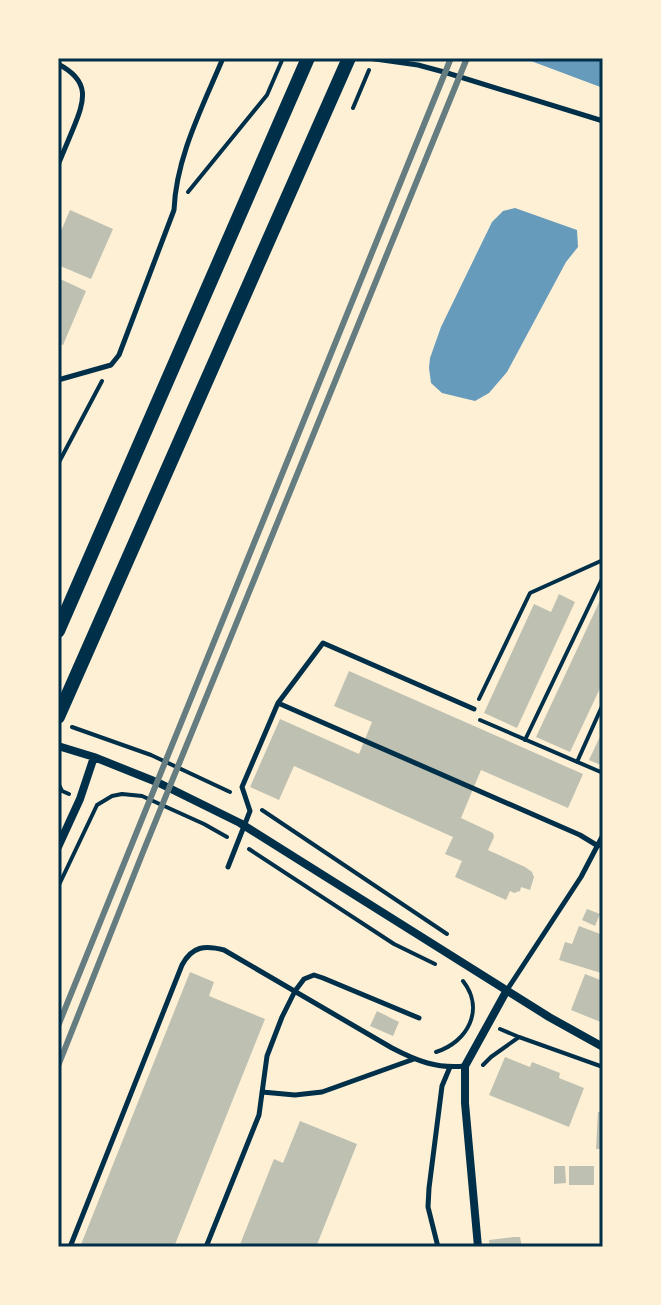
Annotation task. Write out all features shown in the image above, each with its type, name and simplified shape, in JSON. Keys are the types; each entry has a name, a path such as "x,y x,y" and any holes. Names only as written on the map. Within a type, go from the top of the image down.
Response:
{"main road":[{"path":"58,631 308,58"},
{"path":"64,722 349,58"}],"street":[{"path":"58,746 94,757 213,808 549,1017 603,1047"},
{"path":"58,847 80,799 94,757"},
{"path":"478,1247 465,1103 465,1066 507,990"}],"lane":[{"path":"58,380 111,365 119,355 174,210 179,172 223,58"},
{"path":"368,58 418,65 603,121"},
{"path":"58,64 73,73 83,96 58,165"},
{"path":"228,867 250,811 242,787 278,703 323,643 474,709"},
{"path":"278,703 580,835 598,846"},
{"path":"507,990 581,877 603,835"},
{"path":"70,1247 185,958 202,946 224,950 414,1059 450,1067 465,1066"},
{"path":"206,1247 259,1115 267,1056 282,1017 304,979 314,975 419,1018"},
{"path":"262,1092 295,1095 322,1092 414,1059"},
{"path":"438,1247 428,1207 429,1188 442,1086 450,1067"}],"path":[{"path":"174,210 267,95 283,58"},
{"path":"353,108 375,58"},
{"path":"58,464 111,365"},
{"path":"603,560 530,593 474,709 477,718 603,773"},
{"path":"525,740 603,577"},
{"path":"577,762 603,704"},
{"path":"64,722 151,755 239,797"},
{"path":"58,783 62,791"},
{"path":"58,887 97,805 112,796 142,796 231,839"},
{"path":"261,809 457,941"},
{"path":"244,846 394,944 441,967"},
{"path":"414,1059 418,1051 434,1053 463,1036 473,1016 472,999 460,978"},
{"path":"500,1029 603,1067"},
{"path":"482,1066 519,1037"}],"water":[{"path":"523,58 603,58 603,88"},
{"path":"515,208 577,230 578,247 566,262 507,372 489,393 475,401 442,393 431,383 429,368 441,327 492,222 503,211"}],"building":[{"path":"70,210 113,229 91,279 58,265 58,238"},
{"path":"58,278 86,291 63,345 58,344"},
{"path":"559,594 575,602 517,728 484,713 534,604 551,612"},
{"path":"603,594 603,682 570,752 536,737"},
{"path":"349,671 583,774 568,808 481,770 461,818 493,833 488,850 532,872 534,877 530,890 521,887 520,891 510,891 506,900 455,877 462,861 445,854 453,837 294,766 279,800 250,787 280,719 359,754 372,722 334,706"},
{"path":"603,730 603,766 589,760"},
{"path":"587,909 600,914 595,926 582,920"},
{"path":"579,926 603,935 601,973 559,960 565,942 572,944"},
{"path":"190,972 214,982 209,996 265,1019 174,1247 80,1247"},
{"path":"585,974 603,981 603,1023 571,1010"},
{"path":"377,1011 399,1022 393,1036 370,1026"},
{"path":"505,1057 530,1067 532,1062 560,1073 559,1078 584,1088 569,1127 489,1095"},
{"path":"598,1112 603,1112 603,1149 596,1149"},
{"path":"300,1121 357,1144 316,1247 239,1247 274,1159 283,1163"},
{"path":"554,1166 565,1166 566,1183 554,1184"},
{"path":"569,1166 594,1166 594,1185 569,1185"},
{"path":"520,1237 522,1247 490,1247 489,1240"}],"railway":[{"path":"58,1026 451,58"},
{"path":"58,1066 467,58"}]}
